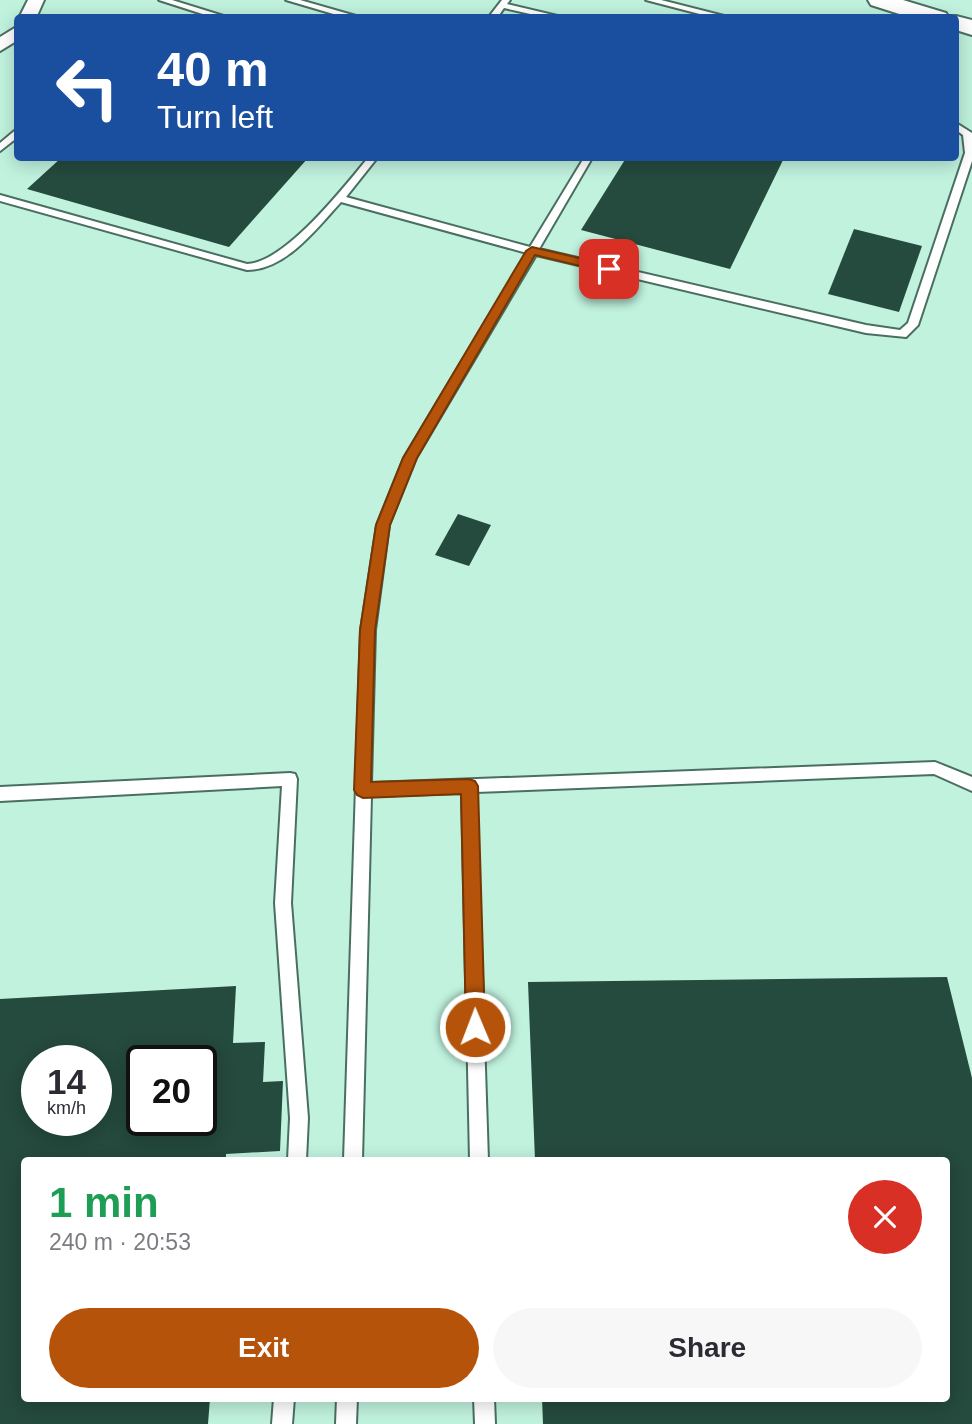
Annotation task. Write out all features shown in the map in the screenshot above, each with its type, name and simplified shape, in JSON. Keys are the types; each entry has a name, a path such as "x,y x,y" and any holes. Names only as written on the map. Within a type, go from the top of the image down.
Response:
{"main road":[{"path":"879,0 925,14"}],"street":[{"path":"0,46 14,34"}],"lane":[{"path":"163,0 212,14"},
{"path":"290,0 344,14"},
{"path":"650,0 711,14"},
{"path":"504,2 548,14"},
{"path":"340,198 532,251 866,329 902,334 913,325 970,153 968,134 959,128"},
{"path":"0,148 14,135"},
{"path":"0,198 247,267 262,266 281,255 340,198 371,161"},
{"path":"353,1157 368,630 383,525 410,458 586,161"},
{"path":"363,790 934,768 972,784"},
{"path":"0,794 290,779 284,903 299,1118 296,1157"},
{"path":"469,786 479,1157"},
{"path":"282,1424 284,1402"},
{"path":"346,1424 347,1402"},
{"path":"484,1402 485,1424"}],"shaded area":[{"path":"0,0 972,0 972,1424 0,1424"}],"building":[{"path":"58,161 305,161 229,247 27,189"},
{"path":"624,161 783,161 730,269 581,230"},
{"path":"854,229 922,246 899,312 828,294"},
{"path":"458,514 491,525 469,566 435,555"},
{"path":"947,977 972,1078 972,1424 543,1424 542,1402 950,1402 950,1157 535,1157 528,982"},
{"path":"236,986 233,1043 265,1042 263,1082 283,1081 280,1151 226,1154 226,1157 21,1157 21,1402 210,1402 208,1424 0,1424 0,999"}],"route":[{"path":"475,1027 469,786 363,790 368,630 383,525 410,458 532,251 609,269"}]}
